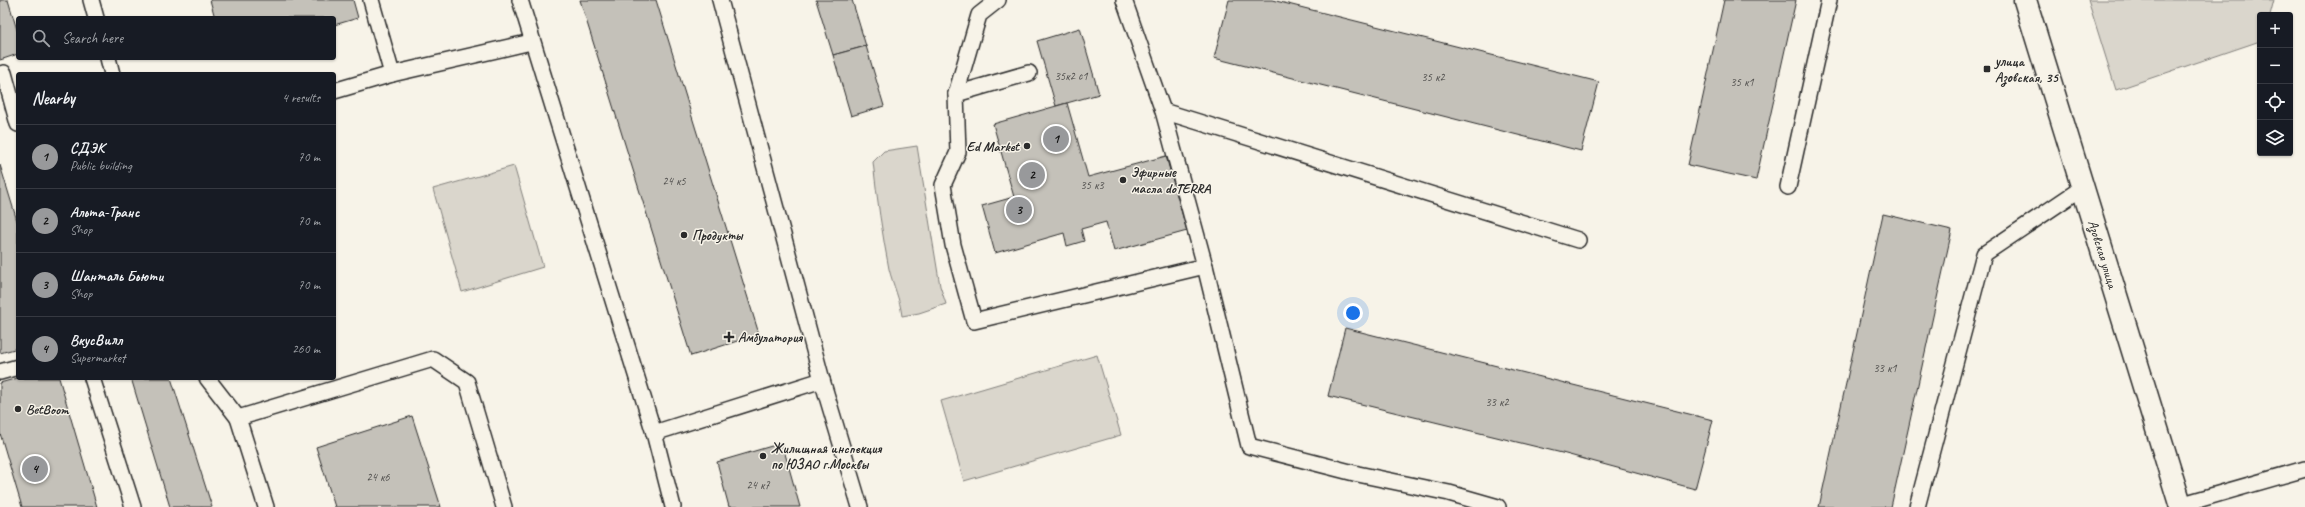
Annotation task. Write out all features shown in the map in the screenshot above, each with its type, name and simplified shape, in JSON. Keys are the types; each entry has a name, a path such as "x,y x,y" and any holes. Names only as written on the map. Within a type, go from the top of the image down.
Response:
{"street":[{"name":"Азовская улица","path":"2025,0 2180,506"}],"lane":[{"path":"91,0 95,16"},
{"path":"370,0 392,74"},
{"path":"520,0 531,42 654,433 673,507"},
{"path":"720,0 822,380 860,507"},
{"path":"998,0 979,15 956,94 958,152 943,186 953,245 974,321 1205,266"},
{"path":"1124,0 1163,111 1205,266 1249,446 1358,474 1449,493 1498,507"},
{"path":"1788,186 1829,0"},
{"path":"336,90 392,74 531,42"},
{"path":"108,60 112,72"},
{"path":"0,74 4,73 16,117"},
{"path":"956,94 1029,73"},
{"path":"1163,111 1578,240"},
{"path":"1917,507 1984,254 2082,188"},
{"path":"238,418 432,359 467,382 504,507"},
{"path":"0,372 16,368"},
{"path":"93,380 134,507"},
{"path":"209,380 238,418 266,507"},
{"path":"654,433 822,380"},
{"path":"2180,506 2305,469"}],"shaded area":[{"path":"2088,0 2274,0 2271,12 2257,12 2257,42 2116,90"},
{"path":"917,146 940,286 946,304 919,313 902,316 900,304 889,269 873,162 884,151"},
{"path":"514,166 543,267 462,292 433,189"},
{"path":"1097,355 1121,435 964,481 941,401"}],"building":[{"path":"0,0 8,0 16,26 16,55 0,60"},
{"path":"210,0 353,0 358,18 336,24 336,16 214,16"},
{"path":"580,0 656,0 759,334 691,356"},
{"path":"816,0 852,0 866,46 833,55"},
{"path":"1229,0 1272,0 1599,82 1581,151 1214,58"},
{"path":"1724,0 1796,0 1756,180 1688,165"},
{"path":"1080,28 1099,94 1056,106 1037,41"},
{"path":"866,46 884,106 851,116 833,55"},
{"path":"1067,103 1088,177 1166,156 1187,231 1114,251 1106,222 1081,229 1084,241 1067,246 1064,233 995,253 982,206 1014,197 993,124"},
{"path":"0,165 16,217 16,349 0,353"},
{"path":"1883,214 1952,230 1891,507 1819,507"},
{"path":"1345,328 1713,420 1695,489 1562,453 1328,396"},
{"path":"16,379 16,380 60,380 97,507 22,507 0,433 0,383"},
{"path":"132,380 172,380 212,507 170,507"},
{"path":"412,416 441,507 335,507 316,447"},
{"path":"782,443 800,507 729,507 717,462"}],"place":[{"name":"улица Азовская, 35","path":"1987,69"},
{"name":"СДЭК","path":"1056,139"},
{"name":"Ed Market","path":"1027,146"},
{"name":"Альта-Транс","path":"1032,175"},
{"name":"Эфирные масла doTERRA","path":"1123,180"},
{"name":"Шанталь Бьюти","path":"1019,210"},
{"name":"Продукты","path":"684,235"},
{"name":"Амбулатория","path":"729,337"},
{"name":"BetBoom","path":"18,409"},
{"name":"Жилищная инспекция по ЮЗАО г.Москвы","path":"763,456"},
{"name":"ВкусВилл","path":"35,469"}]}
